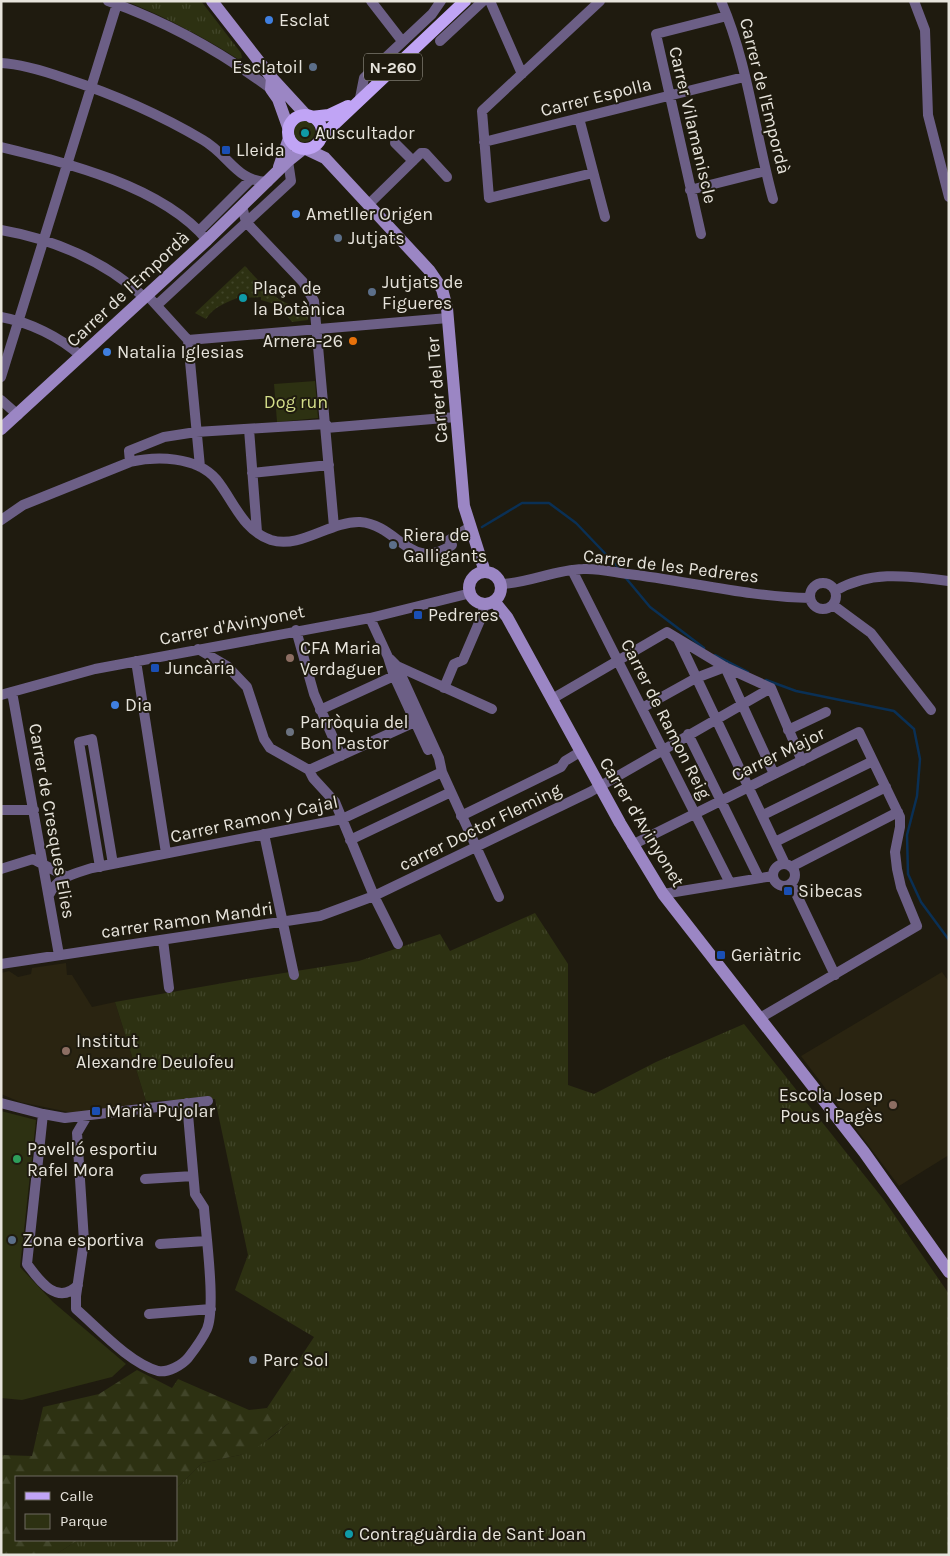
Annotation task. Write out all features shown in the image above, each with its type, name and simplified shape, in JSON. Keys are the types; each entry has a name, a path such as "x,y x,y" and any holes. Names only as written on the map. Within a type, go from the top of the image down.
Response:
{"main road":[{"name":"N-260","path":"305,149 314,146 357,100 464,1"},
{"name":"N-260","path":"289,133 295,118 333,114 357,100"},
{"path":"309,116 319,124 320,138"},
{"path":"289,133 296,146 305,149"}],"street":[{"path":"212,1 250,49 272,84 289,133"},
{"path":"371,1 402,41"},
{"path":"357,100 364,78 432,14 441,1"},
{"path":"434,29 443,38 483,1"},
{"path":"490,1 522,74"},
{"path":"593,173 489,198 482,111 600,1"},
{"name":"Carrer de l'Empordà","path":"721,1 744,77 773,199"},
{"path":"914,1 925,30 928,115 949,197"},
{"path":"1,377 91,87 112,3 174,27 200,41 272,84 309,116"},
{"name":"Carrer Vilamaniscle","path":"701,234 656,34 727,16"},
{"path":"236,64 244,65 248,61 250,49"},
{"path":"1,63 45,72 91,87 148,110 206,142 250,180 268,182"},
{"name":"Carrer Espolla","path":"484,142 744,77"},
{"path":"579,118 605,217"},
{"name":"Carrer de l'Empordà","path":"277,172 289,133"},
{"path":"320,138 325,158"},
{"path":"395,143 412,161"},
{"path":"1,147 67,165 153,198 181,214 202,235"},
{"path":"305,149 325,158"},
{"name":"Carrer de l'Empordà","path":"202,235 242,206 288,161 305,149"},
{"path":"369,204 421,153 425,153 448,177"},
{"name":"Carrer del Ter","path":"325,158 434,276 445,295 464,506 486,572"},
{"name":"Carrer de l'Empordà","path":"157,305 291,181 288,161"},
{"path":"690,190 765,171"},
{"name":"Carrer de l'Empordà","path":"1,429 146,296 250,180"},
{"path":"242,206 246,222 310,291 314,302 318,330 334,527"},
{"path":"1,230 44,241 101,265 157,305 188,340 200,467"},
{"path":"1,316 18,321 70,346 81,356"},
{"path":"188,340 448,318"},
{"path":"2,405 13,408 18,415"},
{"path":"130,462 129,451 164,437 196,432 456,417"},
{"path":"249,428 257,532"},
{"path":"1,520 23,505 130,462 148,458 168,459 200,467 215,478 246,524 272,540 288,541 334,527 360,522 376,525 387,531 408,548 420,554 436,553 452,545 449,540 470,527"},
{"path":"252,473 329,465"},
{"name":"Carrer de les Pedreres","path":"500,584 521,583 572,570 588,569 634,574 772,596 810,598"},
{"name":"Carrer de Ramon Reig","path":"572,570 730,883"},
{"path":"444,688 454,664 463,660 489,602 500,594 500,584 495,575 486,572 472,578 470,594 476,600 489,602"},
{"path":"835,591 855,580 872,578 915,577 949,582"},
{"path":"817,584 829,585 835,591 836,598 833,605 826,609 819,609 812,605 810,598 811,590 817,584"},
{"name":"Carrer d'Avinyonet","path":"1,695 95,669 296,630 370,618 470,594"},
{"name":"Carrer d'Avinyonet","path":"489,602 507,617 632,845 663,894 864,1152 949,1272"},
{"path":"833,605 871,633 931,710"},
{"path":"370,618 414,722 435,764 442,772"},
{"path":"296,630 320,710 341,756"},
{"path":"552,699 667,632 726,667 771,688 802,761"},
{"path":"678,639 775,842 788,866 794,872 791,884"},
{"path":"198,649 227,666 246,687 264,739 270,748 309,770 313,778 335,802 374,896 398,944"},
{"path":"388,657 397,666 492,709"},
{"path":"136,661 166,853"},
{"path":"397,666 439,758 442,772 461,816 499,897"},
{"path":"642,708 696,678 726,667"},
{"path":"726,667 774,774"},
{"path":"320,710 394,676"},
{"name":"carrer Doctor Fleming","path":"374,896 600,786 663,748 771,688"},
{"name":"Carrer de Cresques Elies","path":"12,692 59,955"},
{"path":"788,730 826,712"},
{"path":"309,770 414,722"},
{"name":"Carrer Major","path":"632,845 859,732 873,761"},
{"path":"688,734 759,878"},
{"path":"100,867 79,742 92,739 113,864"},
{"path":"461,816 561,767 565,761 580,752"},
{"path":"760,1018 917,926 901,887 897,869 895,852 900,822 898,812 873,761 763,815"},
{"name":"Carrer Ramon y Cajal","path":"65,876 166,853 342,819 442,772"},
{"path":"775,842 886,787"},
{"path":"350,840 451,792"},
{"path":"1,810 34,810"},
{"path":"791,884 780,885 773,876 774,870 779,865 788,866 898,812"},
{"path":"264,834 294,975"},
{"path":"1,869 25,860 33,859 42,862 51,870 65,876 54,885 49,895"},
{"path":"663,894 773,876"},
{"path":"791,884 835,975"},
{"name":"carrer Ramon Mandri","path":"1,964 320,916 374,896"},
{"path":"163,940 169,988"},
{"path":"1,1103 65,1118 208,1101"},
{"path":"87,1116 77,1133 84,1241 76,1296 76,1309 127,1353 143,1364 160,1371 181,1365 192,1353 207,1329 211,1309 204,1208 195,1194 188,1103"},
{"path":"43,1114 27,1264 54,1294 62,1295 72,1292 79,1284"},
{"path":"65,1118 77,1133"},
{"path":"146,1179 193,1176"},
{"path":"160,1244 206,1241"},
{"path":"149,1314 211,1309"}],"shaded area":[{"name":"Institut Alexandre Deulofeu","path":"66,963 67,975 72,975 92,1007 115,1002 146,1101 143,1103 73,1113 20,1102 1,1094 1,973 9,971 18,977 31,974 32,968"},
{"name":"Escola Josep Pous i Pagès","path":"942,972 949,982 949,1155 899,1186 801,1056"}],"green space":[{"path":"126,1 201,1 241,53 242,58 238,59 183,27"},
{"path":"304,120 312,123 315,131 312,139 304,142 296,139 293,131 296,123"},
{"path":"245,266 265,288 279,299 307,308 308,320 292,322 278,305 261,300 261,297 243,298 242,296 227,302 217,308 206,319 195,313"},
{"name":"Dog run","path":"315,381 318,418 277,422 274,384"},
{"path":"535,913 568,964 568,1085 594,1094 656,1062 744,1024 884,1200 949,1294 949,1555 55,1555 76,1541 178,1541 178,1487 202,1463 240,1455 269,1439 289,1423 267,1408 314,1337 235,1290 248,1255 215,1099 146,1101 115,1002 359,961 440,934 450,951"},
{"path":"1,1111 36,1120 20,1267 53,1302 126,1364 112,1377 22,1400 1,1398"},
{"path":"137,1370 172,1388 178,1379 249,1410 267,1408 290,1422 255,1449 240,1455 202,1463 178,1487 178,1476 15,1476 15,1541 76,1541 55,1555 1,1555 1,1455 32,1456 43,1407 99,1394"}],"waterway":[{"path":"482,527 522,503 549,503 576,523 619,568"},
{"path":"625,577 650,607 704,648"},
{"path":"715,655 748,672"},
{"path":"766,680 796,691 894,711 914,729 920,759 917,796 907,835 908,874 921,902 949,940"}],"place":[{"name":"Esclat","path":"269,20"},
{"name":"Esclatoil","path":"313,67"},
{"name":"Auscultador","path":"305,133"},
{"name":"Lleida","path":"226,150"},
{"name":"Ametller Origen","path":"296,214"},
{"name":"Jutjats","path":"338,238"},
{"name":"Jutjats de Figueres","path":"372,292"},
{"name":"Plaça de la Botànica","path":"243,298"},
{"name":"Arnera-26","path":"353,341"},
{"name":"Natalia Iglesias","path":"107,352"},
{"name":"Riera de Galligants","path":"393,545"},
{"name":"Pedreres","path":"418,615"},
{"name":"CFA Maria Verdaguer","path":"290,658"},
{"name":"Juncària","path":"155,668"},
{"name":"Dia","path":"115,705"},
{"name":"Parròquia del Bon Pastor","path":"290,732"},
{"name":"Sibecas","path":"788,891"},
{"name":"Geriàtric","path":"721,955"},
{"name":"Institut Alexandre Deulofeu","path":"66,1051"},
{"name":"Escola Josep Pous i Pagès","path":"893,1105"},
{"name":"Marià Pujolar","path":"96,1111"},
{"name":"Pavelló esportiu Rafel Mora","path":"17,1159"},
{"name":"Zona esportiva","path":"12,1240"},
{"name":"Parc Sol","path":"253,1360"},
{"name":"Contraguàrdia de Sant Joan","path":"349,1534"}]}
